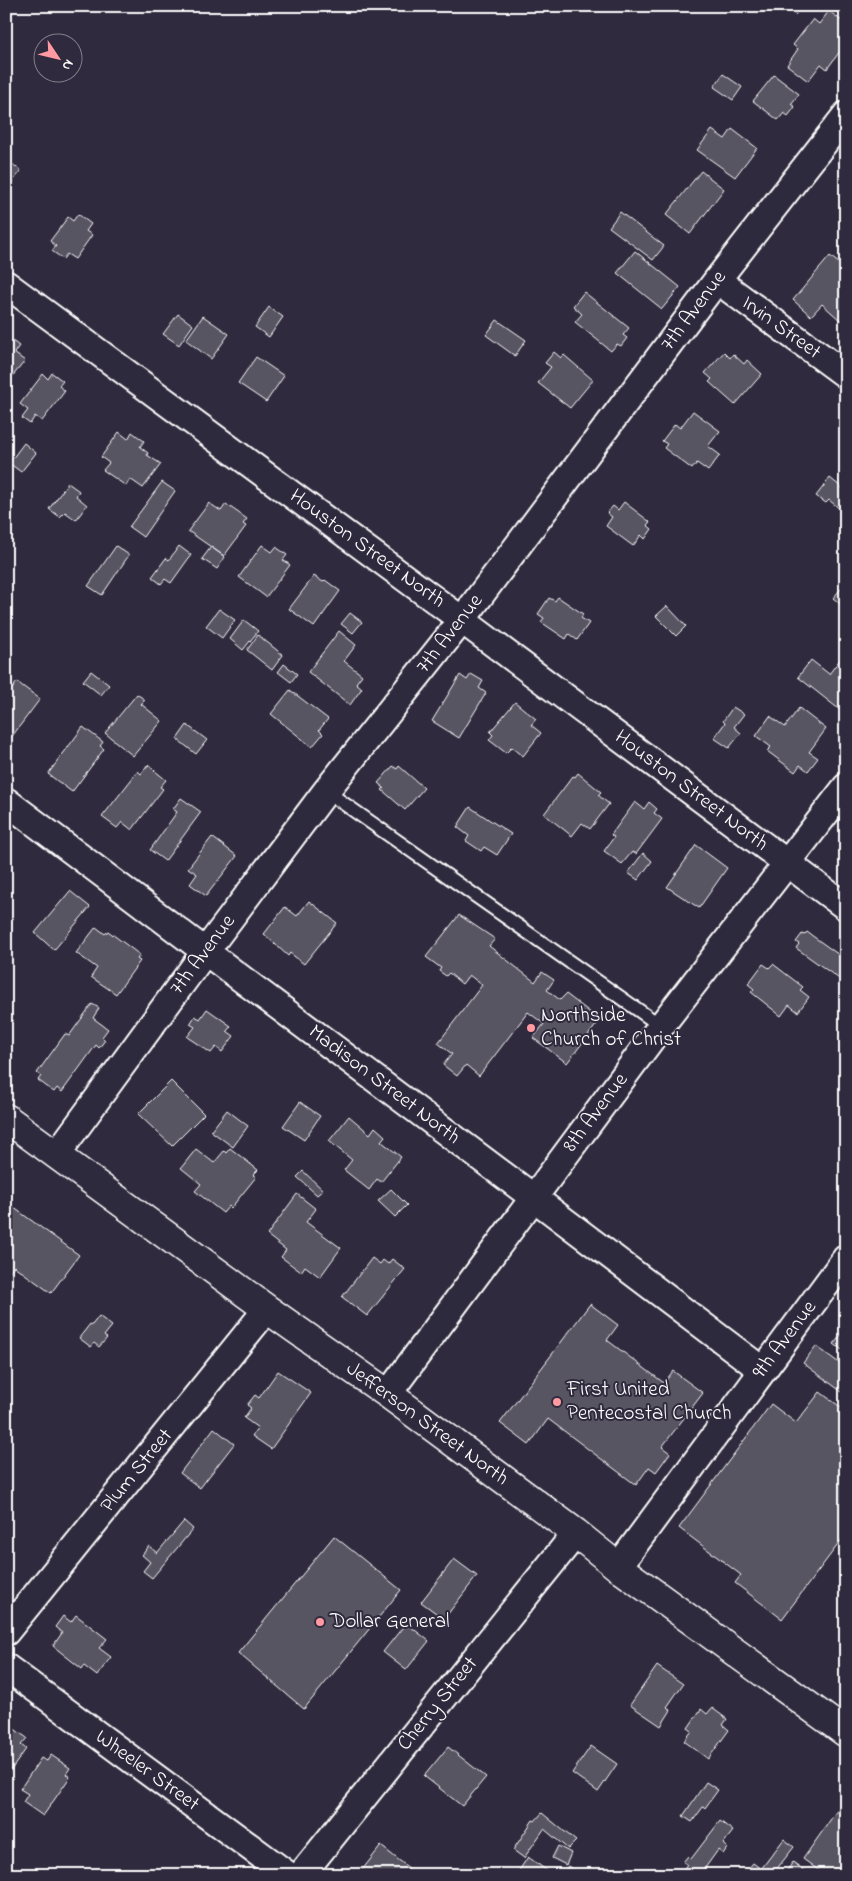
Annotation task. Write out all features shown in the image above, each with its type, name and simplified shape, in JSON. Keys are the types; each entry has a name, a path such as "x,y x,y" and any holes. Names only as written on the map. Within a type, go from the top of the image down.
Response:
{"main road":[{"name":"Jefferson Street North","path":"6,1118 267,1309 388,1394 846,1733"}],"street":[{"name":"7th Avenue","path":"57,1154 326,791 462,620 717,280 846,115"},
{"name":"Irvin Street","path":"717,280 846,375"},
{"name":"Houston Street North","path":"6,284 462,620 846,907"},
{"name":"8th Avenue","path":"388,1394 661,1026 846,787"},
{"name":"Madison Street North","path":"6,802 534,1196 762,1370"},
{"name":"9th Avenue","path":"618,1566 846,1258"},
{"name":"Plum Street","path":"6,1632 267,1309"},
{"name":"Cherry Street","path":"300,1875 576,1534"},
{"name":"Wheeler Street","path":"6,1667 288,1875"}],"lane":[{"path":"326,791 661,1026"}],"building":[{"path":"785,6 802,6 795,15"},
{"path":"829,11 846,24 846,39 844,41 846,43 827,69 821,64 808,81 787,65 798,49 793,45 813,19 819,24"},
{"path":"723,74 742,87 733,100 714,87"},
{"path":"774,75 799,94 791,104 795,107 788,116 784,113 778,120 753,101"},
{"path":"732,129 757,148 735,177 697,150 712,130 725,139"},
{"path":"6,159 21,171 6,190"},
{"path":"701,171 724,189 690,234 666,215"},
{"path":"620,212 664,246 653,260 609,227"},
{"path":"78,214 91,224 86,231 92,235 75,259 67,254 63,259 52,251 56,246 50,241 68,217 73,221"},
{"path":"635,251 680,287 662,309 617,273"},
{"path":"830,256 846,269 846,315 841,321 822,304 811,316 793,300"},
{"path":"584,292 629,328 623,335 627,338 621,346 617,344 611,351 575,322 582,314 573,306"},
{"path":"269,307 283,317 269,337 255,327"},
{"path":"178,314 193,325 179,345 163,334"},
{"path":"203,316 229,334 211,359 186,340"},
{"path":"497,320 526,340 515,356 486,335"},
{"path":"6,336 19,346 14,353 25,361 6,384"},
{"path":"554,352 561,358 564,355 593,380 570,408 538,383 551,367 545,363"},
{"path":"724,352 730,358 733,354 744,364 747,360 762,374 735,405 709,382 712,379 705,373"},
{"path":"256,357 284,376 266,402 238,383"},
{"path":"52,373 63,381 59,386 65,391 42,421 35,416 30,424 22,418 28,410 20,404 43,374 48,379"},
{"path":"693,411 720,431 708,446 720,455 708,471 697,463 692,469 664,448 667,444 662,441 675,424 680,428"},
{"path":"119,432 128,439 132,432 144,441 140,447 148,453 147,455 161,464 143,488 130,479 126,486 103,470 109,463 101,457"},
{"path":"24,443 36,453 21,472 9,463"},
{"path":"830,478 846,491 846,514 829,500 826,503 816,496"},
{"path":"162,482 175,491 143,537 129,527"},
{"path":"68,483 79,491 76,496 87,505 76,520 65,512 60,517 49,509"},
{"path":"624,502 650,522 647,525 652,529 645,539 641,535 633,546 606,526 612,517 607,513 613,506 618,510"},
{"path":"209,503 221,511 226,504 247,519 243,524 246,526 224,556 188,531"},
{"path":"262,545 272,552 276,547 287,555 283,560 290,565 266,597 239,577"},
{"path":"116,546 129,555 102,595 88,586"},
{"path":"179,546 191,555 171,583 165,579 161,584 152,577 166,558 169,560"},
{"path":"211,547 225,557 217,569 202,559"},
{"path":"314,576 323,582 325,580 340,591 314,627 289,609"},
{"path":"846,583 846,605 844,607 833,598"},
{"path":"558,597 583,614 581,618 589,623 577,640 569,634 566,639 541,622 544,618 538,614 549,598 555,601"},
{"path":"667,606 686,626 676,636 656,616"},
{"path":"219,609 235,620 222,638 206,626"},
{"path":"350,613 362,622 353,633 341,624"},
{"path":"244,620 258,631 243,650 230,639"},
{"path":"339,631 356,645 344,661 362,675 356,683 362,688 350,705 308,672"},
{"path":"258,635 283,655 272,670 247,650"},
{"path":"846,655 846,703 840,710 798,677 811,660 829,674 842,657"},
{"path":"284,664 297,674 291,682 278,672"},
{"path":"91,671 109,685 101,695 83,681"},
{"path":"471,674 483,681 479,688 486,693 459,738 432,721 460,675 467,680"},
{"path":"17,682 40,699 7,743 6,697"},
{"path":"290,690 328,719 319,730 323,734 312,747 271,714"},
{"path":"137,694 145,700 141,704 162,721 133,756 105,733"},
{"path":"515,702 536,719 531,725 541,733 523,756 512,747 506,753 489,740 493,735 490,732"},
{"path":"733,707 744,714 734,727 741,733 729,748 714,738 725,723 723,721"},
{"path":"799,708 826,729 809,752 818,758 808,771 800,765 795,772 767,751 771,747 756,736 770,716 785,727"},
{"path":"187,725 207,740 196,754 177,739"},
{"path":"83,727 103,742 100,746 104,749 72,792 48,774"},
{"path":"148,765 166,780 160,787 163,789 132,830 122,822 117,828 102,817 138,771 141,774"},
{"path":"393,766 397,769 399,766 424,788 405,810 382,790 384,788 378,783"},
{"path":"578,773 601,792 598,795 609,804 590,829 582,823 572,836 544,814 573,776 575,777"},
{"path":"181,798 201,812 165,861 150,850 177,812 173,809"},
{"path":"635,802 644,809 649,802 657,809 654,813 662,819 636,854 632,852 622,864 604,851 614,837 611,835"},
{"path":"470,807 511,834 497,855 484,847 481,851 466,841 469,836 457,827"},
{"path":"212,837 237,856 206,896 190,884 197,874 188,868"},
{"path":"696,845 727,868 699,908 667,887"},
{"path":"643,853 652,861 638,880 628,873"},
{"path":"70,891 90,907 54,950 35,933"},
{"path":"309,901 337,923 304,964 290,953 288,956 264,934 285,907 297,916"},
{"path":"459,915 495,939 489,946 535,982 542,972 554,980 547,990 560,1000 566,994 600,1020 567,1063 533,1038 544,1024 528,1012 479,1076 466,1065 457,1076 443,1065 452,1054 438,1043 482,985 469,975 462,984 449,973 446,976 439,971 441,968 426,957"},
{"path":"96,927 105,934 108,931 140,955 137,959 140,961 116,994 91,977 97,968 76,953"},
{"path":"807,932 846,960 845,983 796,948 799,944 796,942 802,934 804,935"},
{"path":"763,964 769,968 773,964 803,987 800,990 809,997 798,1012 789,1005 781,1016 751,992 754,989 748,984"},
{"path":"92,1004 99,1008 93,1018 108,1029 102,1037 105,1040 99,1048 96,1045 62,1092 57,1088 54,1092 38,1080 41,1076 37,1073 65,1034 69,1036"},
{"path":"207,1009 231,1026 227,1031 234,1036 222,1052 216,1047 211,1053 187,1037 195,1027 190,1024 195,1016 200,1019"},
{"path":"171,1081 204,1114 172,1146 138,1114"},
{"path":"300,1102 320,1116 304,1140 283,1126"},
{"path":"227,1110 248,1126 233,1147 211,1131"},
{"path":"349,1116 370,1134 375,1127 385,1136 381,1141 401,1157 381,1182 377,1179 369,1190 344,1170 352,1160 329,1141"},
{"path":"230,1148 258,1170 253,1175 256,1177 231,1208 229,1206 223,1213 195,1191 201,1184 181,1168 196,1149 214,1163 224,1151 226,1153"},
{"path":"303,1171 323,1190 317,1195 297,1177"},
{"path":"391,1189 407,1205 395,1217 378,1201"},
{"path":"297,1194 316,1209 306,1222 341,1248 320,1277 305,1266 301,1272 281,1257 286,1250 267,1235"},
{"path":"6,1202 79,1255 51,1293 14,1266 6,1276"},
{"path":"372,1258 380,1264 383,1260 388,1264 392,1259 405,1269 367,1316 342,1297"},
{"path":"590,1304 618,1325 607,1340 664,1383 673,1371 703,1393 662,1447 670,1453 656,1472 649,1467 636,1485 548,1419 529,1445 500,1423"},
{"path":"99,1316 112,1326 104,1336 107,1338 99,1347 94,1343 91,1347 79,1338"},
{"path":"846,1328 846,1353 834,1344"},
{"path":"816,1346 846,1368 846,1395 803,1363"},
{"path":"278,1371 311,1393 271,1449 252,1436 258,1428 244,1418 251,1408 247,1405 255,1395 259,1398"},
{"path":"820,1392 846,1411 846,1534 782,1619 735,1583 741,1575 679,1528 771,1404 796,1423"},
{"path":"214,1428 234,1444 200,1488 180,1473"},
{"path":"184,1521 193,1529 152,1578 143,1571 150,1562 142,1555 149,1546 157,1553"},
{"name":"Dollar General","path":"334,1536 401,1590 304,1709 238,1653"},
{"path":"454,1559 477,1576 444,1619 421,1602"},
{"path":"76,1615 107,1639 99,1648 111,1657 97,1676 84,1666 82,1669 53,1646 62,1633 55,1627 63,1616 71,1622"},
{"path":"406,1623 429,1641 406,1670 383,1652"},
{"path":"657,1666 683,1684 667,1707 671,1710 661,1726 630,1705"},
{"path":"712,1708 727,1719 723,1725 729,1730 708,1759 684,1741 692,1731 688,1728 701,1709 707,1714"},
{"path":"6,1723 27,1738 21,1745 26,1749 6,1777"},
{"path":"591,1746 617,1764 598,1792 572,1773"},
{"path":"448,1747 486,1777 462,1806 424,1776"},
{"path":"51,1755 70,1768 66,1774 70,1777 43,1816 23,1802 28,1794 20,1789 41,1758 47,1761"},
{"path":"706,1782 718,1790 692,1822 683,1816"},
{"path":"845,1799 846,1875 825,1875 803,1859"},
{"path":"542,1813 576,1841 568,1849 544,1829 524,1858 513,1850 533,1820 535,1821"},
{"path":"720,1821 733,1831 723,1844 727,1848 723,1854 718,1850 700,1875 680,1875 687,1864 683,1862 688,1856 691,1859"},
{"path":"784,1839 794,1847 772,1875 743,1875 753,1863 761,1869"},
{"path":"381,1846 410,1869 406,1875 358,1875"},
{"path":"558,1846 571,1853 566,1865 552,1858"},
{"path":"528,1857 553,1875 516,1875"},
{"path":"793,1862 810,1875 784,1875"},
{"path":"568,1866 581,1875 562,1875"}],"place":[{"name":"Northside Church of Christ","path":"531,1028"},
{"name":"First United Pentecostal Church","path":"557,1402"},
{"name":"Dollar General","path":"320,1622"}]}
